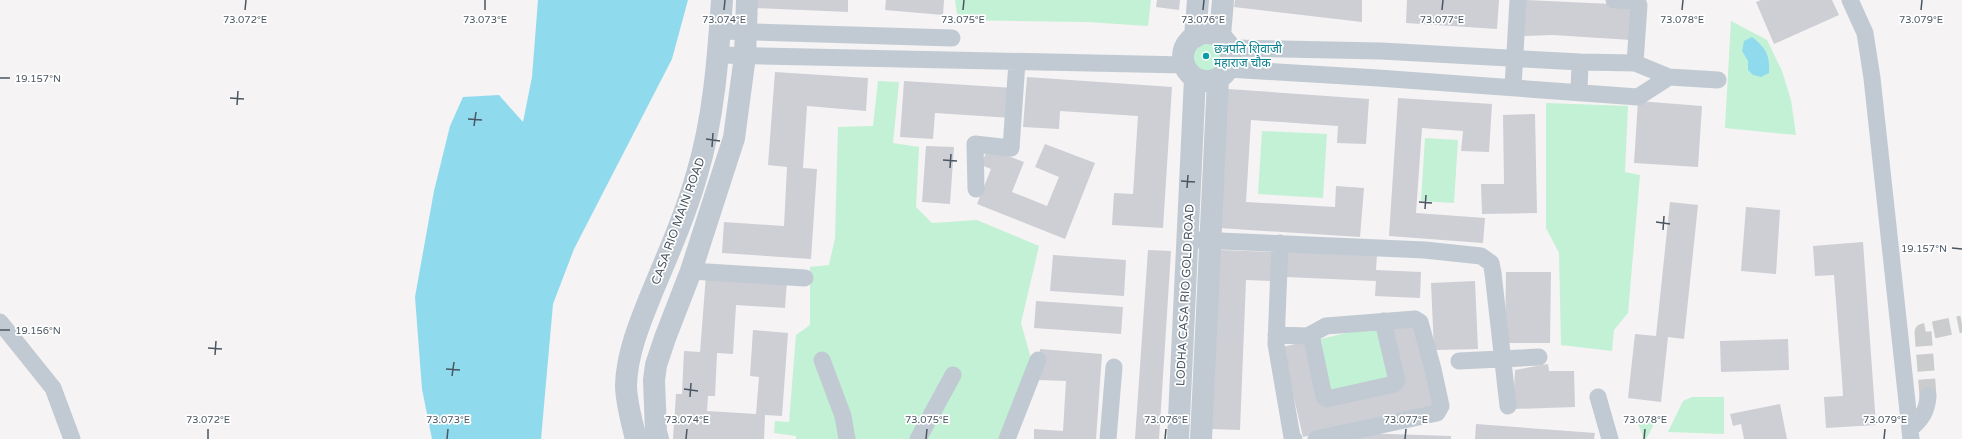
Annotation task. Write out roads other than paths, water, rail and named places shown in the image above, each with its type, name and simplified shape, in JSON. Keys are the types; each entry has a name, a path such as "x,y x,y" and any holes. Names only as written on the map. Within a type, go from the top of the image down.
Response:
{"street":[{"name":"CASA RIO MAIN ROAD","path":"636,439 626,387 630,355 643,316 677,232 697,174 709,121 719,55 722,0"},
{"path":"658,439 656,432 654,380 656,365 691,271 734,138 745,56 747,0"},
{"path":"1198,0 1195,37 1205,33 1224,58 1378,78 1638,97 1669,78"},
{"name":"LODHA CASA RIO GOLD ROAD","path":"1200,439 1210,240 1224,58 1223,0"},
{"path":"1513,87 1518,0"},
{"path":"1614,0 1636,1 1639,4 1635,63"},
{"path":"1850,0 1865,33 1872,78 1911,434"},
{"path":"720,31 952,38"},
{"name":"LODHA CASA RIO GOLD ROAD","path":"1178,439 1188,239 1190,72 1183,54 1185,46 1195,37"},
{"path":"1224,58 1381,51 1580,62 1635,63 1669,78 1718,80"},
{"path":"1378,78 1381,51"},
{"path":"719,55 1017,62 1190,72 1208,81 1224,58"},
{"path":"976,189 975,144 1010,148 1017,62"},
{"path":"1579,92 1580,62"},
{"path":"1188,239 1425,250 1481,256 1491,263 1493,274 1508,406"},
{"path":"1280,244 1276,344 1292,437 1294,439"},
{"path":"691,271 805,278"},
{"path":"1276,335 1312,334 1326,326 1415,319 1420,322 1434,369 1441,406 1437,413 1316,439"},
{"path":"1312,334 1324,397 1327,399 1394,384 1397,381 1383,321"},
{"path":"0,322 52,388 72,439"},
{"path":"1459,361 1539,357"},
{"path":"822,360 843,416 847,439"},
{"path":"1007,439 1038,360"},
{"path":"1108,439 1114,367"},
{"path":"918,439 953,375"},
{"path":"1911,434 1927,408 1928,396"},
{"path":"1598,397 1610,439"}],"water":[{"path":"538,0 688,0 672,59 574,249 553,304 541,439 432,439 422,389 415,297 434,191 450,126 463,97 499,95 523,122 532,77"},
{"path":"1752,37 1764,48 1769,61 1769,73 1761,77 1753,75 1748,70 1748,61 1742,51 1744,41"}],"tunnel":[{"path":"1928,396 1923,332 1962,324"}],"place":[{"name":"छत्रपति शिवाजी महाराज चौक","path":"1206,56"}]}
